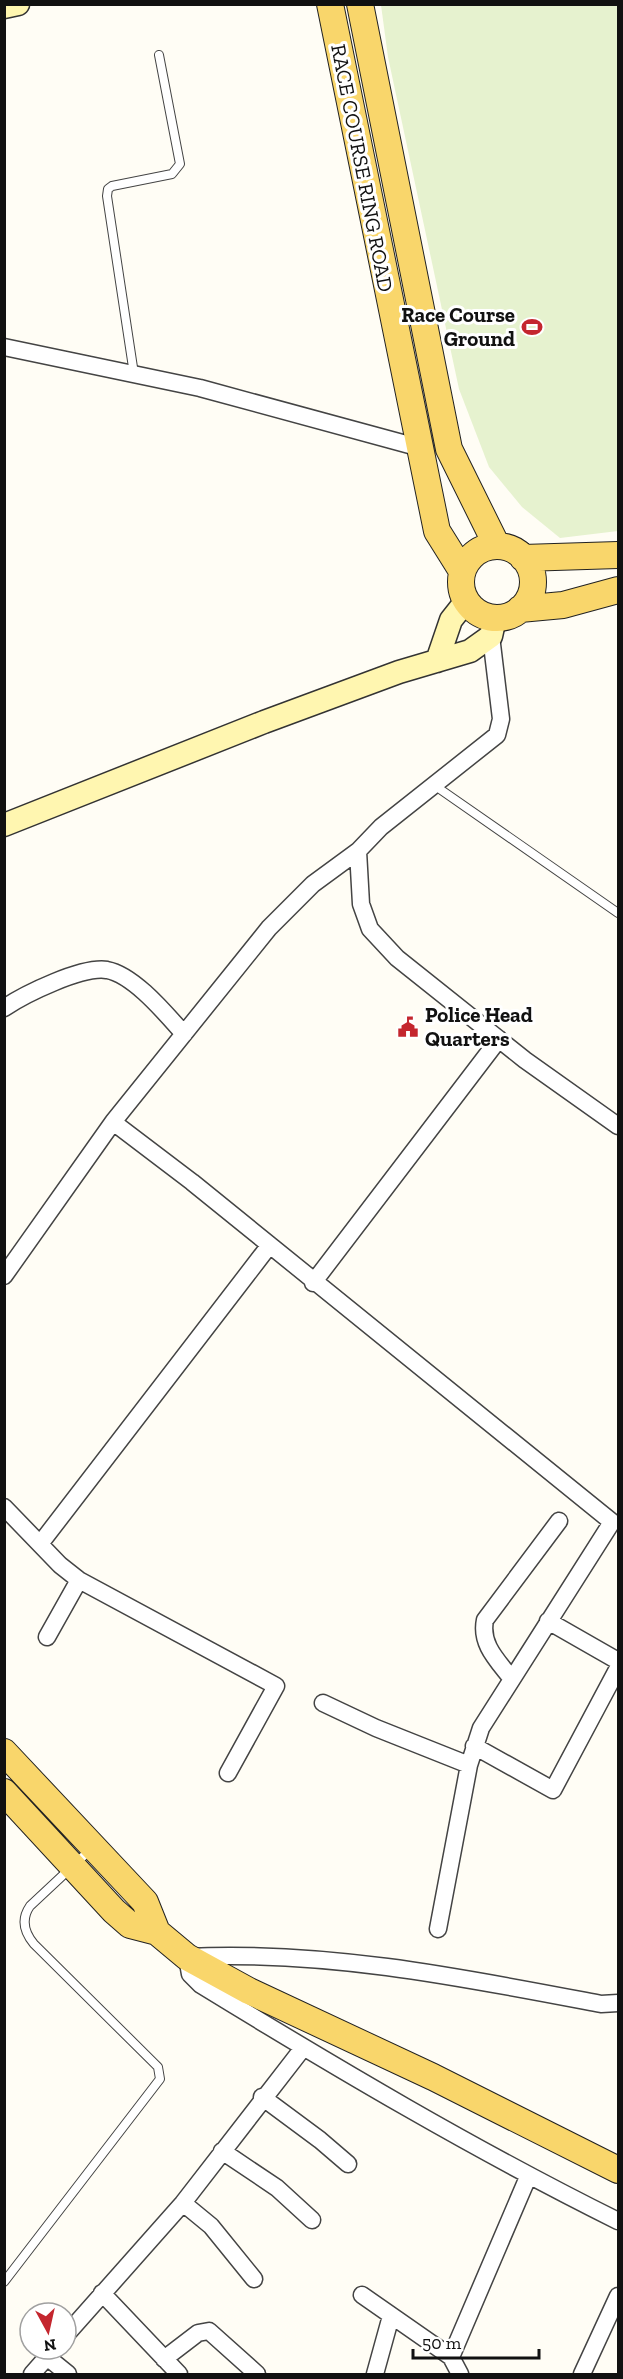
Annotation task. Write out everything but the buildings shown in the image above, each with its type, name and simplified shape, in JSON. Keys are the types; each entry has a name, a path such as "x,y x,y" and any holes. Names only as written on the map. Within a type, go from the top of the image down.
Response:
{"main road":[{"name":"RACE COURSE RING ROAD","path":"330,4 417,447 437,531 462,571"},
{"name":"RACE COURSE RING ROAD","path":"360,4 449,449 497,546"},
{"path":"497,546 516,552 523,558 530,567 532,590 520,609 493,627 466,601 461,582 462,571 476,553 497,546"},
{"path":"523,558 618,555"},
{"path":"520,609 563,605 618,590"},
{"path":"4,1752 145,1902 157,1932"},
{"path":"6,1795 130,1925 157,1932 187,1957 249,1992 433,2077 618,2170"}],"street":[{"path":"4,7 18,4"},
{"path":"4,347 200,388 417,447"},
{"path":"437,661 452,620 466,601"},
{"path":"4,825 264,722 470,651 493,627"},
{"path":"4,1276 113,1122 269,928 313,884 358,851 381,827 497,735 501,719 493,627"},
{"path":"358,851 361,904 370,929 398,958 500,1039 618,1126"},
{"path":"4,1008 34,992 72,977 106,970 126,979 149,998 184,1034"},
{"path":"313,1283 500,1039"},
{"path":"113,1122 313,1283 615,1518 493,1706 474,1746 438,1929"},
{"path":"40,1544 269,1246"},
{"path":"4,1507 79,1580 276,1686 228,1773"},
{"path":"511,1678 485,1640 485,1620 559,1521"},
{"path":"47,1637 79,1580"},
{"path":"548,1621 618,1661"},
{"path":"474,1746 553,1790 618,1668"},
{"path":"323,1703 412,1744 469,1765"},
{"path":"6,1795 25,1774"},
{"path":"618,2003 601,2004 428,1971 264,1957 187,1957 190,1974 201,1985 303,2048 430,2123 618,2221"},
{"path":"78,2321 183,2203 262,2097 303,2048"},
{"path":"262,2097 348,2164"},
{"path":"222,2151 277,2188 312,2220"},
{"path":"451,2357 528,2176"},
{"path":"183,2203 211,2226 254,2279"},
{"path":"102,2293 179,2374"},
{"path":"362,2295 451,2357 460,2374"},
{"path":"582,2374 618,2295"},
{"path":"375,2374 391,2316"},
{"path":"164,2359 198,2333 209,2331 257,2374"},
{"path":"32,2374 43,2361"},
{"path":"57,2361 68,2374"}],"lane":[{"path":"134,375 107,196 108,189 112,186 172,174 180,164 159,54"},
{"path":"435,785 618,913"},
{"path":"4,2282 160,2079 159,2067 28,1936 24,1921 26,1912 93,1847"}],"green space":[{"name":"Race Course Ground","path":"381,5 618,5 618,531 560,538 522,507 489,467 459,389 388,57"}],"place":[{"name":"Race Course Ground","path":"532,327"},
{"name":"Police Head Quarters","path":"408,1027"}]}
